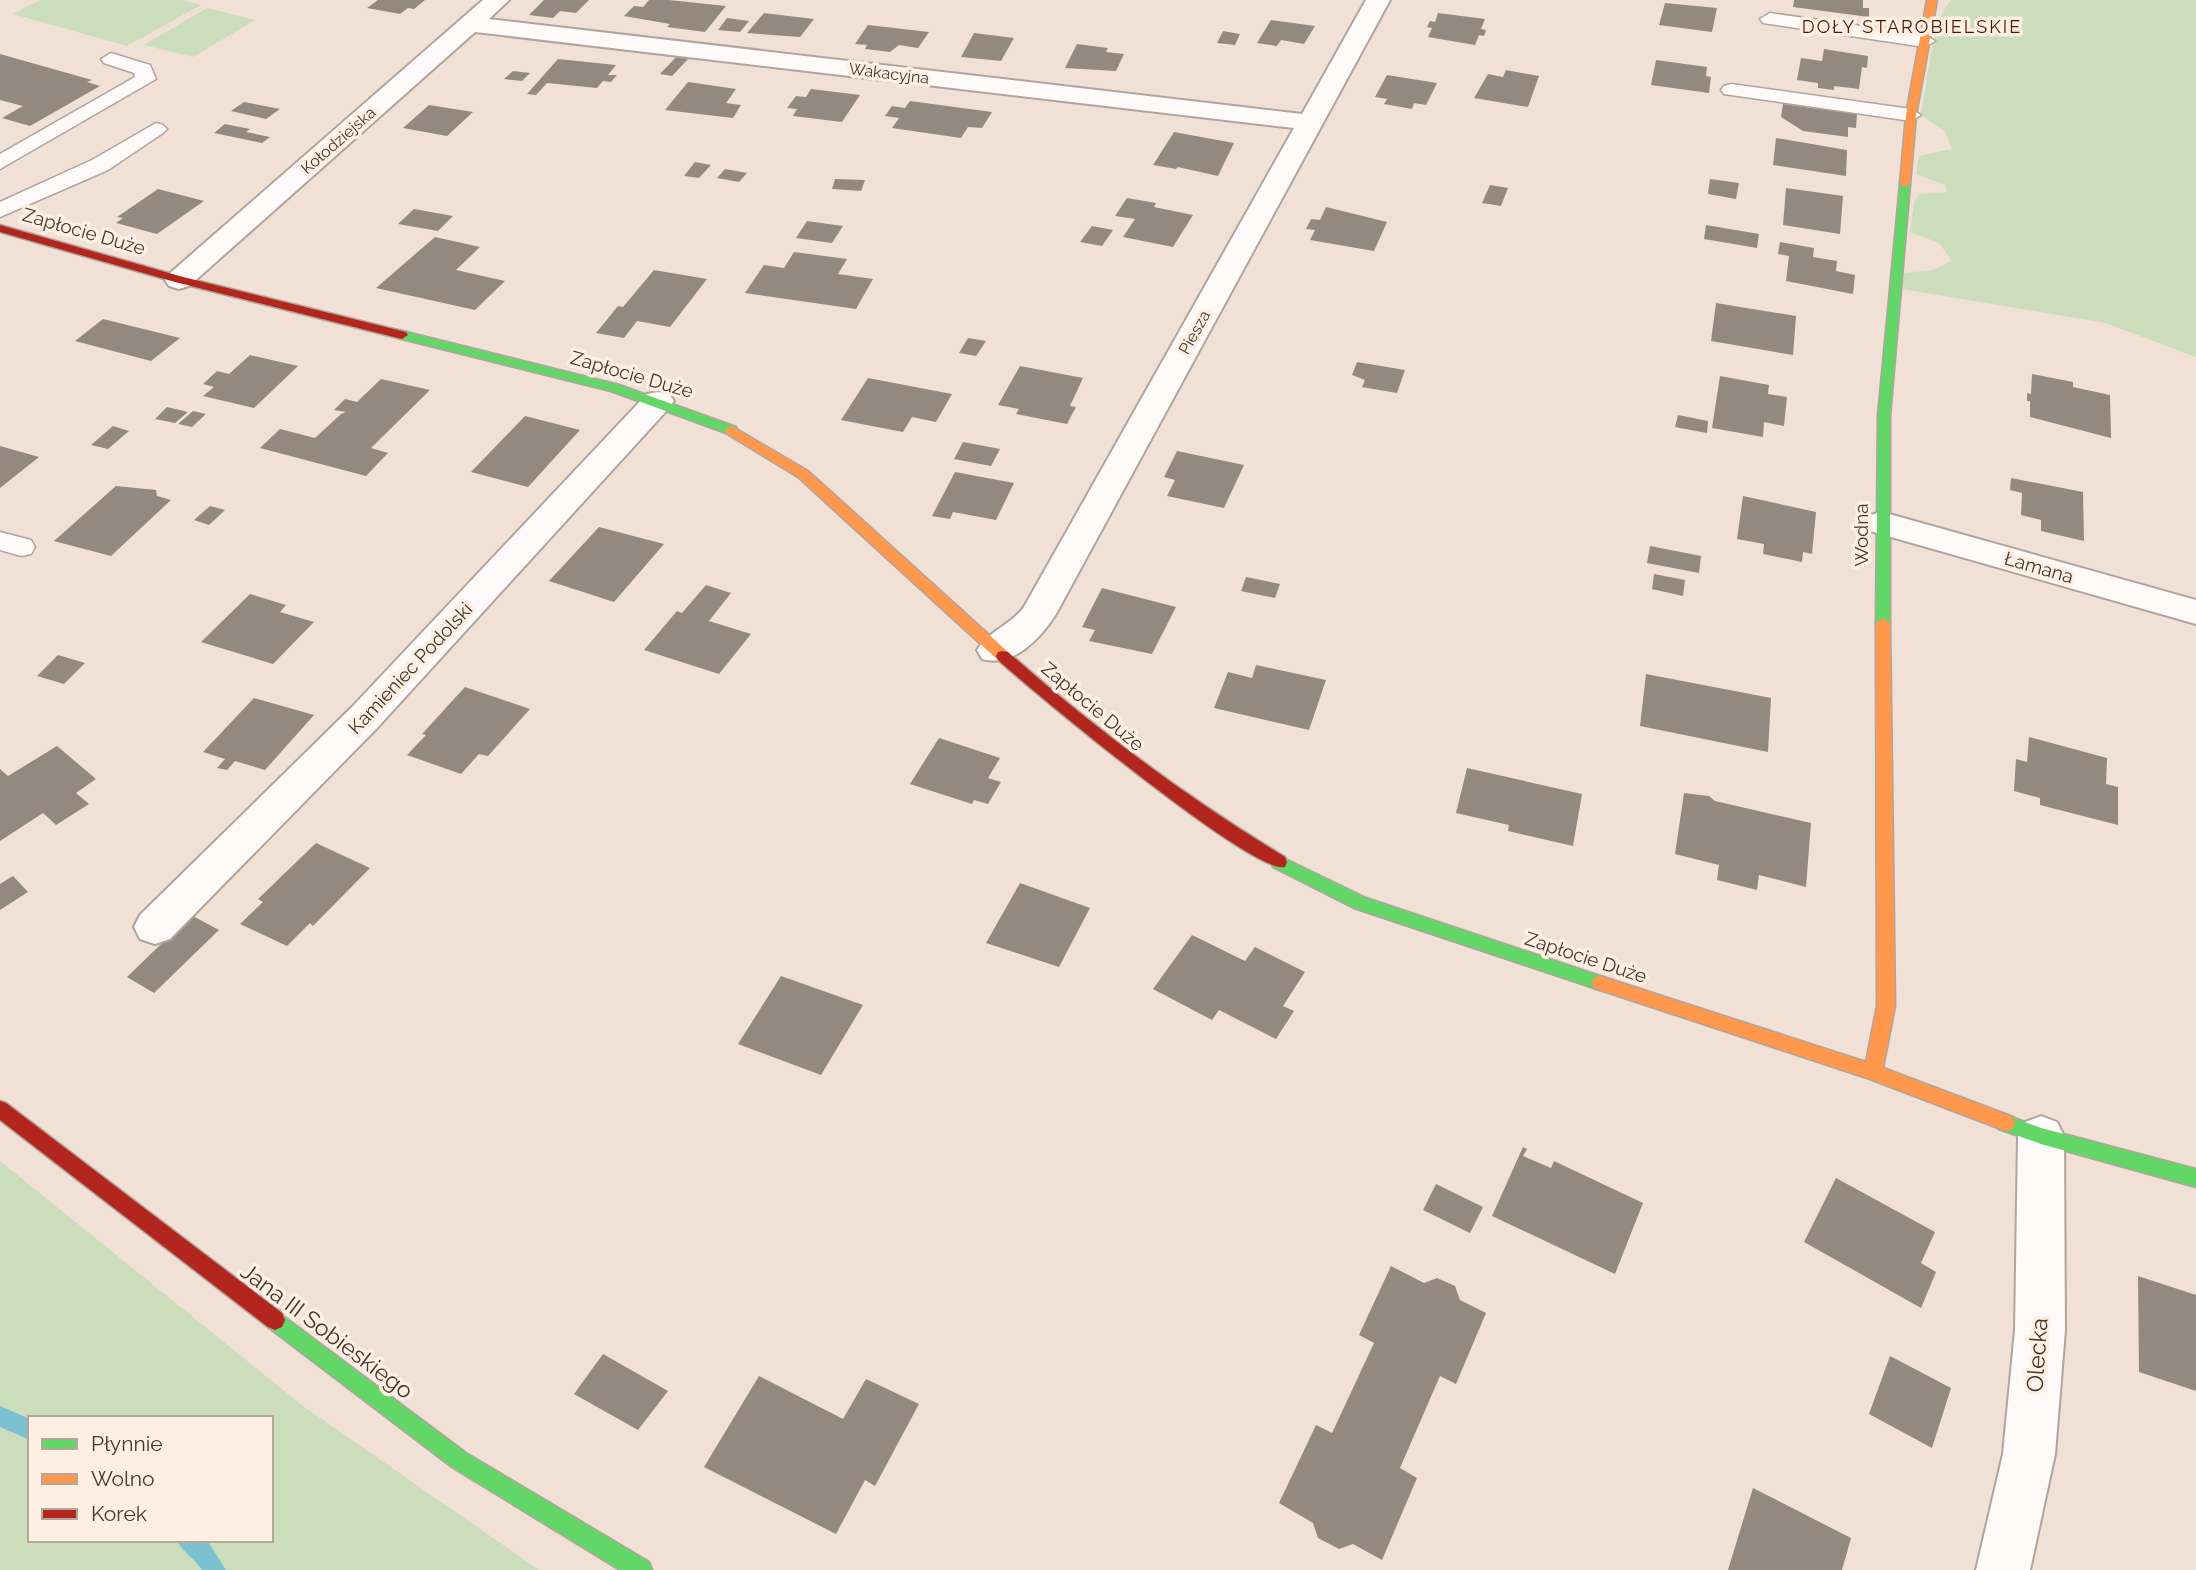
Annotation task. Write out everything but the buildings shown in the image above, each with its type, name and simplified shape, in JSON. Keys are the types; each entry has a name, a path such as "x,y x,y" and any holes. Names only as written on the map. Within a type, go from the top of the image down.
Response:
{"street":[{"name":"Kołodziejska","path":"179,280 497,0"},
{"name":"Piesza","path":"995,650 1028,628 1038,614 1308,122 1378,0"},
{"name":"Wodna","path":"1873,1072 1886,1006 1882,523 1884,416 1911,115 1932,0"},
{"name":"Wakacyjna","path":"469,24 1308,122"},
{"name":"Zapłocie Duże","path":"0,228 179,280 658,401 734,431 803,474 995,650 1147,776 1240,841 1335,891 1438,931 1873,1072 2041,1136 2196,1178"},
{"name":"Kamieniec Podolski","path":"155,928 365,717 658,401"},
{"name":"Łamana","path":"1882,523 2196,612"},
{"name":"Jana III Sobieskiego","path":"0,1109 459,1460 641,1570"},
{"name":"Olecka","path":"2003,1570 2029,1454 2040,1330 2041,1136"}],"lane":[{"path":"1770,19 1925,41"},
{"path":"0,163 146,79 143,69 111,60"},
{"path":"1731,90 1911,115"},
{"path":"0,210 100,165 156,129"}],"green space":[{"path":"40,0 181,0 201,5 127,46 13,14"},
{"path":"1951,0 2196,0 2196,357 2106,323 1902,289 1904,273 1933,270 1952,261 1939,243 1910,232 1914,202 1920,194 1947,192 1945,185 1916,174 1919,156 1952,149 1945,131 1921,115 1939,22"},
{"path":"207,8 255,20 193,57 144,45"},
{"path":"0,1161 303,1406 539,1570 0,1570"}],"waterway":[{"path":"0,1416 28,1429"},
{"path":"191,1542 203,1551 215,1570"}],"traffic: fast":[{"path":"1883,623 1884,416 1905,184"},
{"path":"402,335 615,388 731,430"},
{"path":"1279,862 1360,903 1600,983"},
{"path":"2006,1123 2041,1136 2196,1178"},
{"path":"275,1320 459,1460 641,1570"}],"traffic: slow":[{"path":"1905,184 1911,115 1932,0"},
{"path":"731,430 803,474 1003,656"},
{"path":"1873,1072 1886,1006 1883,623"},
{"path":"1600,983 1873,1072 2006,1123"}],"traffic: jam":[{"path":"0,228 179,280 402,335"},
{"path":"1003,656 1068,713 1136,766 1279,862"},
{"path":"0,1109 275,1320"}],"district":[{"name":"DOŁY STAROBIELSKIE","path":"1912,27"}]}
